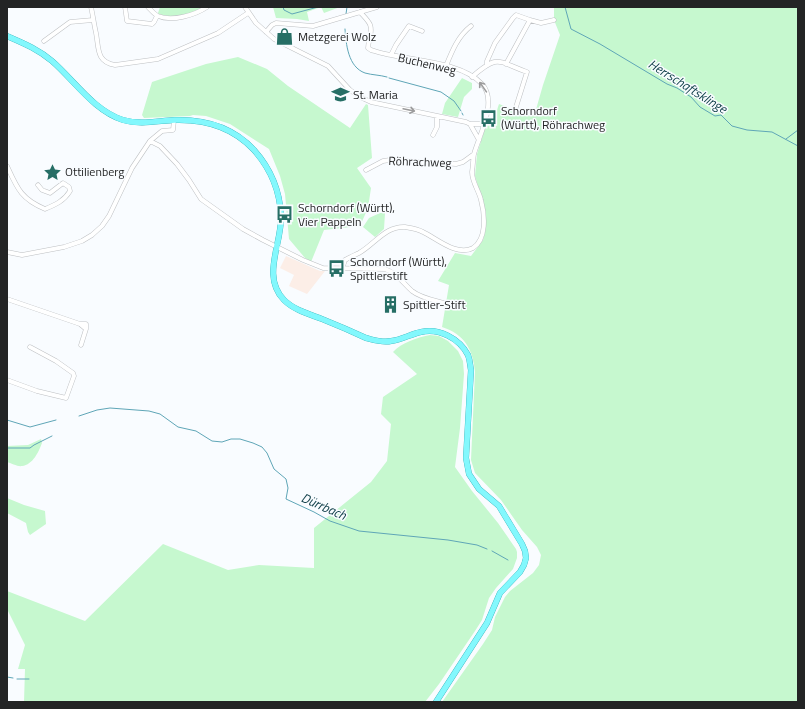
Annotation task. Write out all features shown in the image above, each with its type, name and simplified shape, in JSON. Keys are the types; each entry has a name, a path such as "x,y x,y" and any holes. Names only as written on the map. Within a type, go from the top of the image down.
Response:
{"main road":[{"path":"7,37 41,52 85,94 106,112 116,117 124,120 139,122 174,120 200,121 226,130 243,141 258,155 270,174 278,195 281,216 272,266 274,281 284,300 295,308 366,338 378,341 390,342 421,332 432,331 441,332 451,337 465,350 471,370 466,458 469,474 479,489 499,506 522,544 526,558 520,572 500,593 488,623 436,702"}],"street":[{"path":"91,7 98,52 105,62 115,65 158,59 218,33 248,13"},
{"path":"125,7 127,21 152,24 157,16"},
{"path":"148,7 157,16 165,18 190,15 207,7"},
{"path":"245,7 256,23 274,39 328,66 350,90 360,97 371,102 470,124 484,124 474,154 473,178 482,201 484,230 483,237 475,246 465,250 452,248 422,231 410,228 398,228 386,232 360,253 345,260 342,269"},
{"path":"266,32 276,23 312,26 377,7"},
{"name":"Buchenweg","path":"360,12 371,26 368,48 371,50 391,56 446,66 472,76 483,85 487,91 488,99 484,124"},
{"path":"487,64 495,43 516,15 541,23 554,20"},
{"path":"44,41 70,22 93,20"},
{"path":"506,64 530,20"},
{"path":"391,56 396,45 409,26 422,31"},
{"path":"446,66 452,49 466,30 472,26"},
{"path":"472,76 487,64 494,62 506,64 527,72 516,108"},
{"path":"433,135 437,127 437,116"},
{"path":"7,252 22,254 43,252 82,241 92,235 102,226 109,216 132,168 150,141 162,131 173,130 174,120"},
{"path":"470,124 479,140"},
{"path":"150,141 160,146 177,164 201,199 243,229 276,247 323,268 379,268 392,271 418,295 444,303"},
{"name":"Röhrachweg","path":"366,170 383,161 390,160 456,164 464,162 474,154"},
{"path":"7,166 19,192 36,205 45,209 55,205 66,197 70,191 69,187 63,183 50,193 42,190 38,186"},
{"path":"7,299 80,324 86,329 82,345"},
{"path":"7,380 66,398 74,376 74,371 30,347"}],"shaded area":[{"path":"286,256 320,271 325,271 307,294 289,286 294,275 280,268"}],"green space":[{"path":"160,7 204,7 188,14 170,16 159,14"},
{"path":"273,7 321,7 307,12 309,21 276,18"},
{"path":"321,7 340,7 324,13"},
{"path":"554,7 798,7 798,702 442,702 492,630 495,617 505,597 510,591 533,573 539,565 541,555 537,547 522,530 501,500 475,473 471,460 475,372 474,364 472,356 462,338 450,330 442,327 449,285 438,281 455,253 471,256 483,240 486,223 483,203 475,176 477,154 487,122 493,122 499,104 530,116 535,113 560,35 554,20"},
{"path":"238,57 267,69 288,86 350,128 366,104 368,105 372,158 357,168 371,188 368,208 360,226 324,230 311,262 305,258 289,239 285,194 280,176 269,149 230,124 206,116 193,115 144,118 142,115 152,82 206,64"},
{"path":"462,78 472,83 472,89 464,97 458,117 442,114 445,103"},
{"path":"380,213 385,213 384,229 375,237 363,227 369,218"},
{"path":"430,335 439,336 448,341 458,351 463,361 464,374 460,428 455,467 516,549 517,558 513,569 489,598 482,620 475,631 425,702 24,702 25,669 18,669 25,645 7,609 7,591 85,621 163,544 228,570 259,565 314,568 314,528 371,482 387,461 391,424 381,414 383,397 417,374 393,352 400,346 410,341"},
{"path":"41,439 42,443 39,450 29,463 20,466 7,462 7,446 28,445"},
{"path":"7,498 45,511 46,524 30,535 26,523 7,513"}],"waterway":[{"path":"283,7 284,10 292,14 318,7"},
{"path":"346,14 347,7"},
{"name":"Herrschaftsklinge","path":"565,7 571,29 600,44 667,84 677,88 691,97 700,107 715,116 721,115 732,126 747,130 772,132 798,146"},
{"path":"345,29 349,54 355,66 365,73 387,77"},
{"path":"389,78 441,92 454,101 461,111"},
{"path":"786,139 798,130"},
{"name":"Dürrbach","path":"79,416 97,410 110,408 149,411 160,414 178,427 196,431 212,441 222,442 231,439 240,439 253,443 262,447 267,453 274,469 286,479 288,488 286,499 330,521 359,531 448,540 477,545 487,549"},
{"name":"Dürrbach","path":"7,420 30,427 56,420"},
{"path":"7,448 30,448 52,436"},
{"name":"Dürrbach","path":"492,551 508,560"},
{"path":"7,677 13,678"},
{"path":"17,679 29,679"}],"place":[{"name":"Metzgerei Wolz","path":"285,37"},
{"name":"St. Maria","path":"340,95"},
{"name":"Schorndorf (Württ), Röhrachweg","path":"488,118"},
{"name":"Ottilienberg","path":"52,172"},
{"name":"Schorndorf (Württ), Vier Pappeln","path":"285,215"},
{"name":"Schorndorf (Württ), Spittlerstift","path":"337,269"},
{"name":"Spittler-Stift","path":"390,305"}]}
